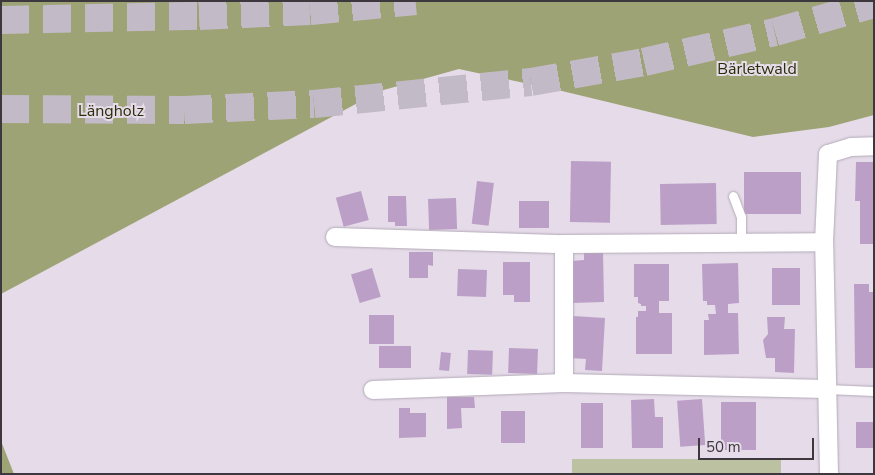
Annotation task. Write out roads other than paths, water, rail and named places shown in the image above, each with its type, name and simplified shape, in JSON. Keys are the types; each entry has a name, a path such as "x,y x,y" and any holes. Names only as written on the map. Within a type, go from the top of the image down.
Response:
{"street":[{"path":"829,474 824,242 828,154 851,147 874,146"},
{"path":"336,237 564,244 824,242"},
{"path":"564,244 564,383"},
{"path":"373,390 564,383 826,389"}],"lane":[{"path":"733,196 741,217 741,242"},
{"path":"826,389 874,392"}],"tunnel":[{"path":"1,20 199,16 310,11 416,1"},
{"path":"1,109 184,110 314,104 531,82 644,62 775,32 874,4"}],"park label":[{"name":"Bärletwald","path":"757,69"},
{"name":"Längholz","path":"111,111"}]}
